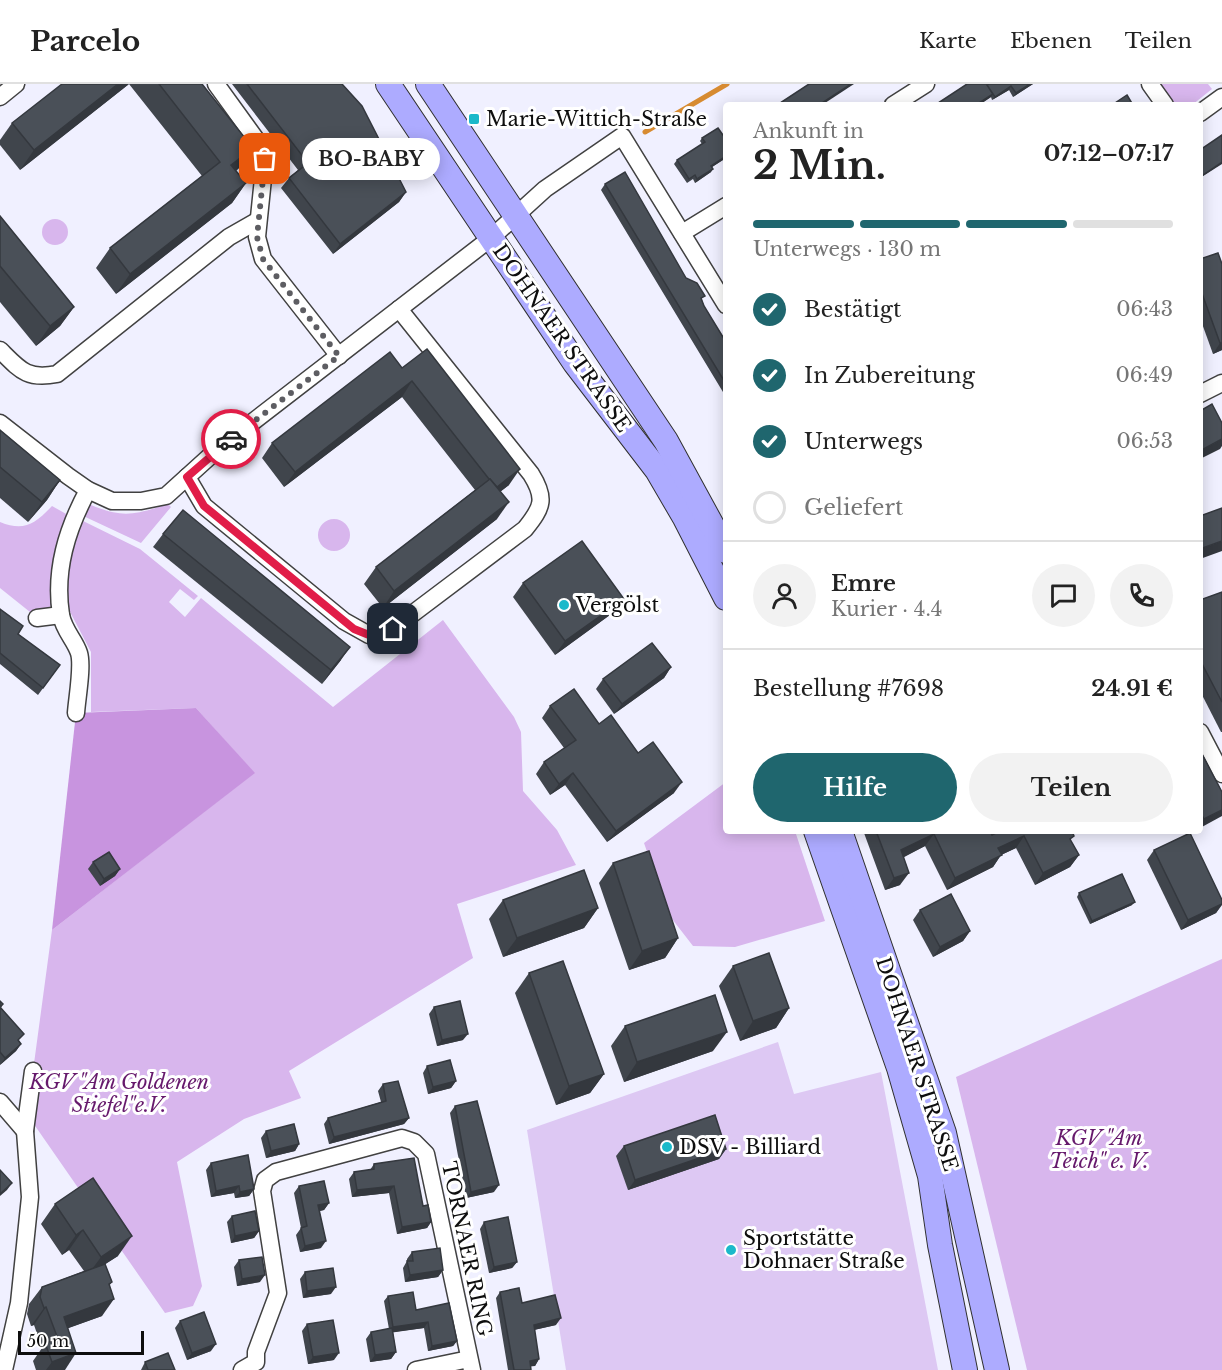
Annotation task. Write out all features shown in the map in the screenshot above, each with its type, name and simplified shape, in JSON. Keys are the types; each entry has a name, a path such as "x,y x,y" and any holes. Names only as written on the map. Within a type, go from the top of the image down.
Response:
{"main road":[{"name":"DOHNAER STRASSE","path":"388,84 575,363 657,470 685,518 723,592"},
{"name":"DOHNAER STRASSE","path":"428,84 666,441 723,546"},
{"name":"DOHNAER STRASSE","path":"817,834 899,1068 930,1176 940,1245 965,1370"},
{"name":"DOHNAER STRASSE","path":"841,834 944,1133 997,1370"}],"street":[{"path":"0,97 16,84"},
{"path":"216,84 263,149 265,159 257,221 257,237 263,259 339,356"},
{"path":"898,102 926,84"},
{"path":"1150,84 1163,102"},
{"path":"1203,111 1222,97"},
{"path":"0,423 88,490 112,501 141,501 166,495 226,443 491,238 545,189 622,136 723,300"},
{"path":"682,233 723,208"},
{"path":"0,350 25,374 42,377 57,374 229,237 257,221"},
{"path":"187,477 204,506 354,629 369,635 383,636 525,529 541,505 542,491 531,474 399,309"},
{"path":"1203,392 1222,383"},
{"path":"76,713 79,653 68,635 61,615 60,582 64,544 88,490"},
{"path":"37,618 61,615"},
{"path":"1203,738 1222,774"},
{"path":"4,1370 19,1303 30,1197 25,1131 33,1071"},
{"path":"0,1102 25,1131"},
{"name":"TORNAER RING","path":"255,1367 256,1352 278,1293 262,1191 265,1180 276,1172 402,1138 414,1142 426,1154 470,1364"},
{"path":"416,1370 470,1364"}],"green space":[{"path":"1161,84 1208,84 1212,89 1196,102 1174,102"},
{"path":"55,219 64,223 68,232 64,241 55,245 46,241 42,232 46,223"},
{"path":"86,503 127,514 168,504 171,507 141,543 79,514"},
{"path":"52,506 68,515 54,601 46,612 35,616 0,588 0,522 23,526 40,518"},
{"name":"KGV \"Am Goldenen Stiefel\"e.V.","path":"77,518 140,549 198,596 194,600 180,589 169,602 185,617 201,598 333,707 443,620 514,717 521,732 523,791 557,830 576,865 457,904 473,958 289,1071 301,1098 244,1119 177,1162 202,1286 193,1306 165,1313 31,1120 33,1071 52,930 254,773 196,708 91,712 91,652 68,608 65,584"},
{"path":"334,519 345,524 350,535 345,546 334,551 323,546 318,535 323,524"},
{"path":"723,784 723,834 796,834 825,921 735,947 693,946 669,915 644,843"},
{"name":"KGV \"Am Teich\" e. V.","path":"1222,959 1222,1370 1027,1370 956,1077"}],"shaded area":[{"path":"196,708 255,773 52,930 76,713"},
{"name":"Sportstätte Dohnaer Straße","path":"778,1042 794,1094 881,1072 938,1370 566,1370 527,1130"}],"building":[{"path":"62,84 118,84 34,150 12,123"},
{"path":"159,84 202,84 253,148 231,165 246,183 130,274 110,248 220,162"},
{"path":"247,84 342,84 362,106 406,192 340,244 289,178 308,163"},
{"path":"809,84 851,84 824,102 782,102"},
{"path":"967,84 987,84 993,94 981,102 940,102"},
{"path":"1030,84 1016,93 1011,86 995,97 987,85"},
{"path":"1127,95 1131,102 1116,102"},
{"path":"718,128 723,135 723,158 711,166 713,169 697,179 695,175 689,179 677,160 705,142 702,138"},
{"path":"1222,135 1222,162 1203,175 1203,148"},
{"path":"625,172 686,278 697,283 705,296 701,298 704,306 723,337 723,379 605,184"},
{"path":"0,216 74,307 50,326 0,266"},
{"path":"1218,253 1222,264 1222,343 1220,343 1203,296 1203,258"},
{"path":"427,349 520,469 497,487 412,381 295,472 272,443 390,352 402,368"},
{"path":"1212,404 1222,423 1222,439 1203,449 1203,409"},
{"path":"0,430 60,480 42,502 0,467"},
{"path":"490,479 509,502 394,591 376,567"},
{"path":"1222,508 1222,541 1203,548 1203,515"},
{"path":"183,510 350,647 331,670 163,534"},
{"name":"Vergölst","path":"582,541 624,599 565,641 523,583"},
{"path":"1222,592 1222,702 1203,666 1203,599"},
{"path":"0,609 23,626 18,634 60,665 43,688 0,653"},
{"path":"652,643 671,667 622,704 603,679"},
{"path":"574,689 599,724 611,715 638,753 653,742 682,782 616,831 573,773 559,784 544,762 576,740 550,706"},
{"path":"1203,756 1222,792 1222,810 1204,819"},
{"path":"877,834 934,834 901,850 909,873 894,878"},
{"path":"934,834 1073,834 1074,836 1070,839 1079,855 1043,873 1024,836 998,848 1002,855 955,878"},
{"path":"1190,834 1222,904 1188,920 1154,850"},
{"path":"649,851 678,938 642,951 613,863"},
{"path":"109,852 120,869 104,879 93,862"},
{"path":"584,870 598,908 517,938 503,900"},
{"path":"1122,874 1135,902 1092,921 1079,893"},
{"path":"951,894 970,931 940,947 920,910"},
{"path":"769,953 789,1008 753,1021 733,966"},
{"path":"563,961 604,1074 569,1086 529,973"},
{"path":"715,995 727,1032 637,1062 625,1026"},
{"path":"460,1001 468,1034 442,1040 434,1007"},
{"path":"0,1007 24,1034 18,1040 21,1044 5,1058 0,1052"},
{"path":"450,1060 456,1081 433,1087 427,1066"},
{"path":"398,1081 409,1118 334,1137 328,1118 386,1101 383,1084"},
{"path":"477,1101 499,1185 471,1192 455,1106"},
{"path":"715,1115 726,1149 635,1180 624,1146"},
{"path":"294,1124 299,1144 271,1151 266,1131"},
{"path":"248,1155 254,1189 240,1192 239,1186 216,1191 211,1163"},
{"path":"414,1158 423,1206 428,1205 431,1222 402,1227 394,1186 357,1190 354,1172 374,1169 374,1164"},
{"path":"0,1170 12,1183 0,1194"},
{"path":"93,1178 132,1236 101,1257 83,1230 76,1235 55,1204"},
{"path":"324,1181 329,1203 318,1205 326,1241 305,1246 301,1228 307,1226 299,1186"},
{"path":"255,1211 259,1231 235,1236 232,1216"},
{"path":"508,1217 517,1262 494,1267 484,1222"},
{"path":"440,1248 443,1270 410,1275 407,1261 413,1261 412,1252"},
{"path":"262,1257 265,1275 242,1279 239,1260"},
{"path":"105,1264 112,1282 109,1284 114,1299 64,1317 76,1353 52,1362 45,1343 58,1339 40,1297 42,1287"},
{"path":"333,1268 336,1287 307,1291 305,1272"},
{"path":"519,1288 522,1303 555,1295 561,1318 534,1325 539,1359 530,1361 531,1370 514,1370 500,1292"},
{"path":"413,1292 416,1310 449,1303 457,1341 432,1346 428,1322 393,1327 388,1296"},
{"path":"204,1312 216,1344 192,1353 180,1321"},
{"path":"333,1320 339,1353 313,1357 307,1324"},
{"path":"392,1328 396,1352 375,1355 371,1332"},
{"path":"168,1353 175,1370 148,1370 145,1362"}],"waterway":[{"path":"645,132 727,84"}],"way so far":[{"path":"231,439 339,356 263,259 257,237 257,221 265,159"}],"place":[{"name":"Marie-Wittich-Straße","path":"474,119"},
{"name":"BO-BABY","path":"265,159"},
{"name":"Vergölst","path":"564,605"},
{"name":"DSV - Billiard","path":"667,1147"},
{"name":"Sportstätte Dohnaer Straße","path":"731,1250"}],"route":[{"path":"231,439 187,477 204,506 354,629 369,635 383,636 393,629"}]}
